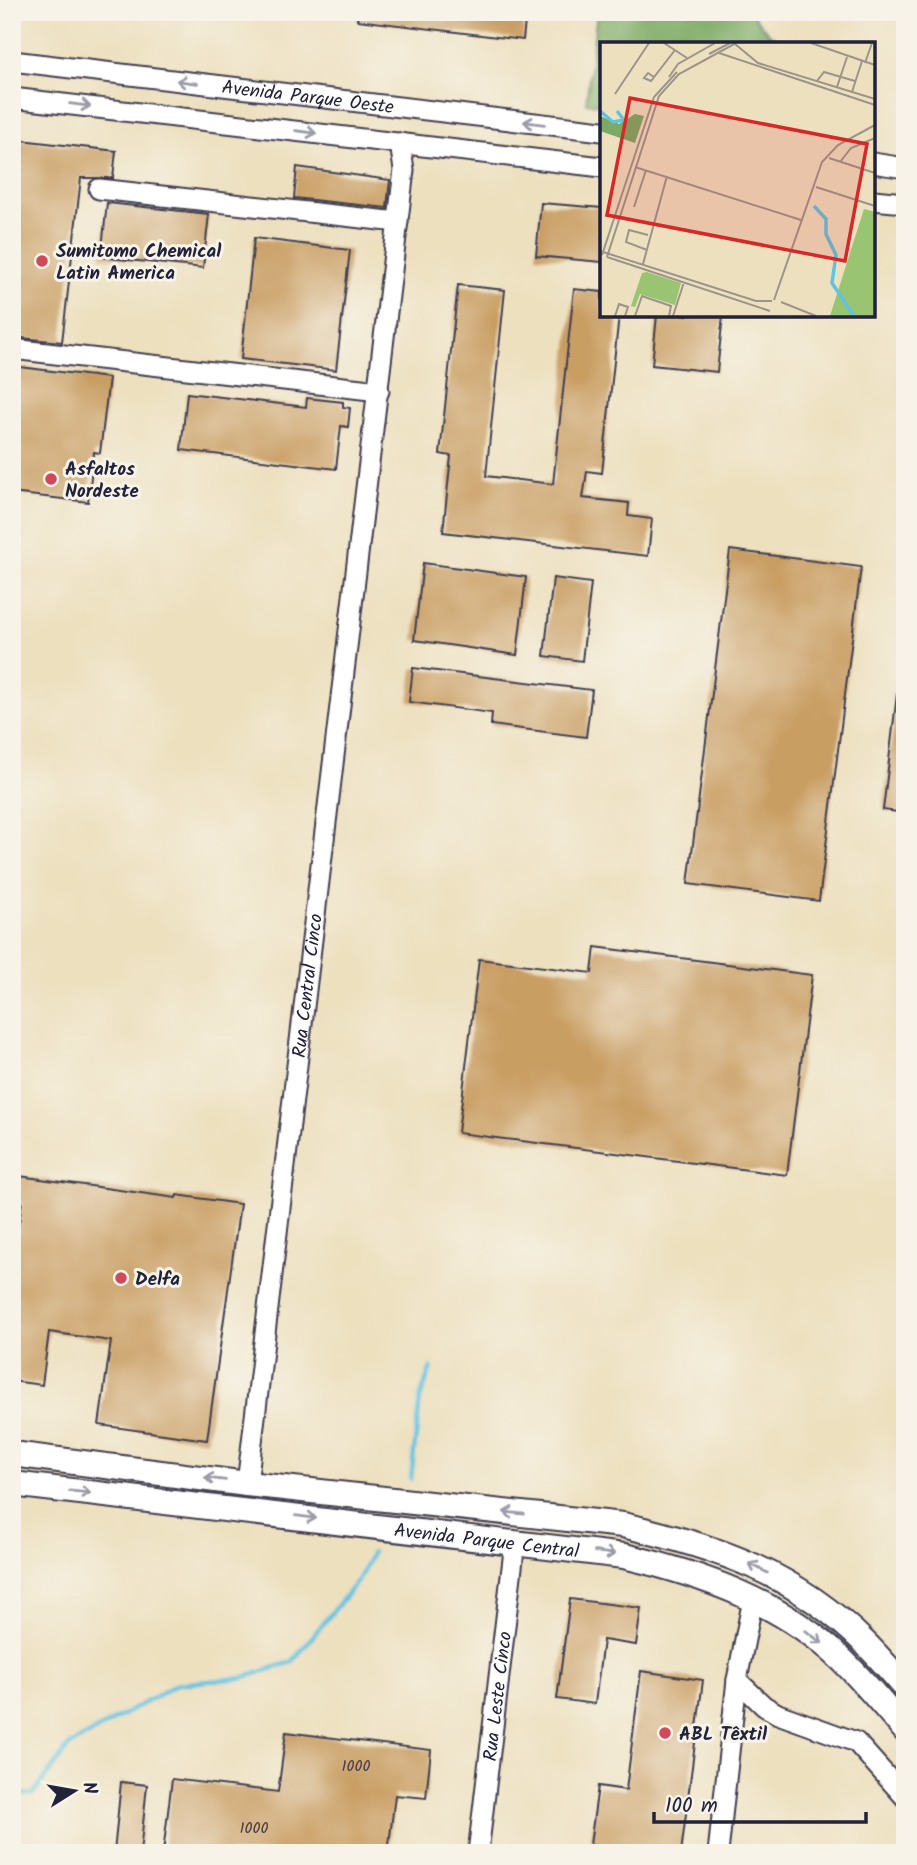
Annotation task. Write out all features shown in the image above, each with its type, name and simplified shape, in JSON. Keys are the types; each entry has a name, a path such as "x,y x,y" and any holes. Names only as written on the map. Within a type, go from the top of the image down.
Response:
{"main road":[{"name":"Avenida Parque Central","path":"12,1454 623,1525 716,1549 788,1583 827,1609 865,1643 905,1687"},
{"name":"Avenida Parque Central","path":"12,1484 515,1542 624,1556 649,1562 696,1575 753,1599 789,1620 840,1658 905,1730"}],"street":[{"name":"Avenida Parque Oeste","path":"12,61 600,131"},
{"name":"Avenida Parque Oeste","path":"12,97 600,167"},
{"name":"Rua Central Cinco","path":"247,1483 379,391 404,170 400,143"},
{"path":"875,163 905,168"},
{"path":"99,189 398,222"},
{"path":"875,200 905,203"},
{"path":"12,349 379,391"},
{"name":"Rua Leste Cinco","path":"478,1853 515,1542"},
{"path":"718,1853 737,1680 753,1599"},
{"path":"737,1680 764,1706 778,1714 856,1742 905,1797"}],"green space":[{"path":"597,12 750,12 769,34 783,42 600,42 600,105 586,103"}],"building":[{"path":"358,12 526,12 523,40 357,20"},
{"name":"Sumitomo Chemical Latin America","path":"12,139 116,151 113,178 81,178 62,342 12,337"},
{"path":"297,167 390,180 387,208 294,198"},
{"path":"107,203 209,214 203,268 101,257"},
{"path":"541,203 600,208 600,262 536,256"},
{"path":"254,238 350,250 336,370 241,359"},
{"path":"458,285 505,290 486,476 553,484 574,289 600,292 600,317 619,317 602,473 587,471 583,498 629,503 628,516 652,519 648,556 443,532 451,456 440,454"},
{"path":"657,317 723,317 717,372 652,365"},
{"path":"12,366 109,378 100,453 94,452 88,502 12,493"},
{"path":"187,393 306,407 307,398 343,402 343,407 350,408 348,427 341,426 336,469 181,450"},
{"path":"730,550 861,567 819,901 688,884"},
{"path":"423,563 526,577 517,655 414,640"},
{"path":"553,578 591,583 582,661 544,656"},
{"path":"413,668 592,690 586,737 491,725 492,713 409,702"},
{"path":"897,694 905,694 905,813 883,810"},
{"path":"595,947 812,975 787,1175 458,1133 479,959 592,973"},
{"name":"Delfa","path":"12,1175 176,1198 177,1195 240,1204 207,1440 99,1425 111,1341 49,1332 42,1385 12,1381 12,1230 18,1230 22,1201 12,1200"},
{"path":"570,1599 641,1608 636,1645 603,1640 595,1704 557,1699"},
{"name":"ABL Têxtil","path":"641,1671 703,1680 681,1853 623,1853 623,1849 590,1845 598,1786 626,1790"},
{"path":"286,1732 431,1750 426,1798 395,1795 388,1853 163,1853 172,1779 278,1792"},
{"path":"121,1782 147,1785 140,1853 114,1853"}],"waterway":[{"path":"411,1479 420,1399 431,1367"},
{"path":"12,1795 33,1794 69,1746 177,1684 242,1678 292,1662 359,1579 372,1553"}],"place":[{"name":"Sumitomo Chemical Latin America","path":"42,261"},
{"name":"Asfaltos Nordeste","path":"51,479"},
{"name":"Delfa","path":"121,1278"},
{"name":"ABL Têxtil","path":"665,1733"}]}
